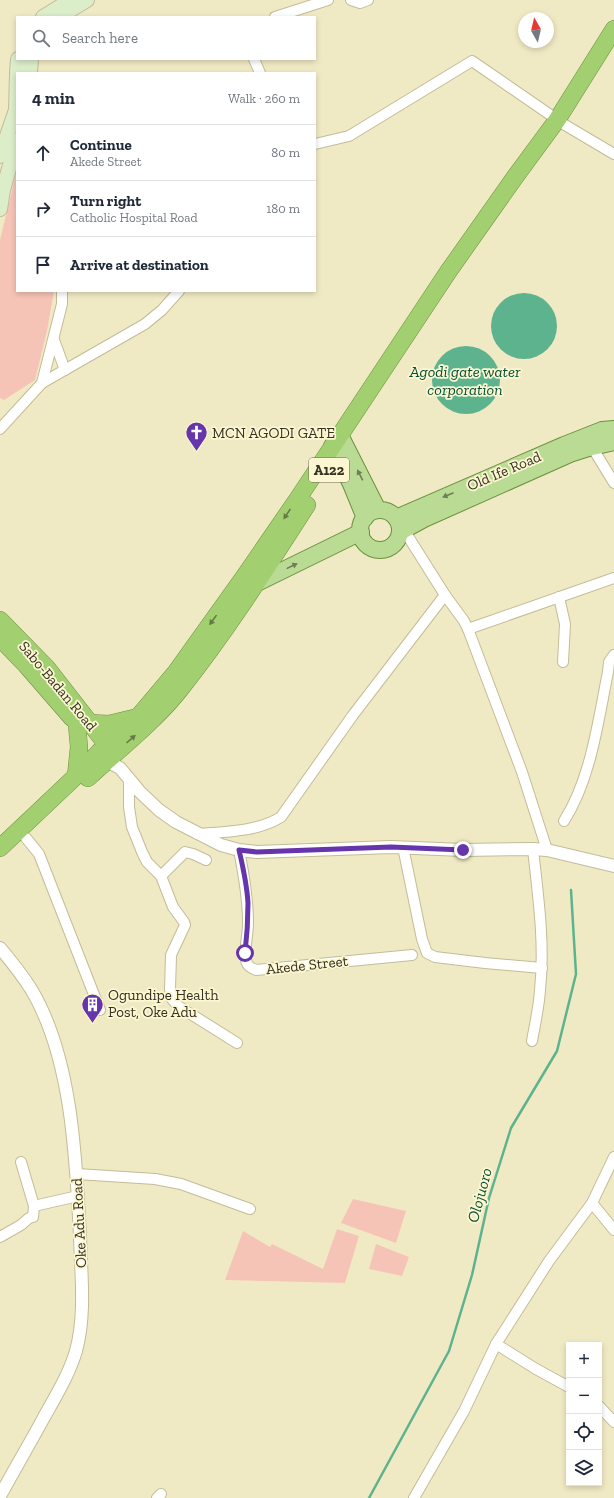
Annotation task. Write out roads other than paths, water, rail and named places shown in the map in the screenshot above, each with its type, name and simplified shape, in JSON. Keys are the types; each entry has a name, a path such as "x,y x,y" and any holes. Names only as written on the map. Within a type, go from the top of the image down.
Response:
{"highway":[{"name":"A122","path":"561,122 614,28"},
{"name":"A122","path":"0,848 76,776 109,756 138,716 176,672 385,382 445,292 522,182 614,44"},
{"name":"A122","path":"0,860 26,838 109,756 138,732 177,693 206,656 257,583 339,446"},
{"name":"Sabo-Badan Road","path":"0,620 47,668 79,719"},
{"name":"Sabo-Badan Road","path":"0,638 79,719 109,756"},
{"path":"76,776 79,747 79,719 109,724 118,723 138,716"}],"main road":[{"path":"45,16 71,0"},
{"path":"62,16 88,0"},
{"path":"17,72 18,60"},
{"path":"30,72 31,60"},
{"path":"0,156 16,110"},
{"path":"0,209 3,190 16,144"},
{"name":"Old Ife Road","path":"339,446 368,520 362,537 368,545 378,549 388,548 396,542 400,527 564,445 602,430 614,429"},
{"name":"Old Ife Road","path":"400,527 424,519 570,454 614,442"},
{"path":"257,583 368,520 388,511 400,527"}],"street":[{"path":"278,16 328,0"},
{"path":"351,0 360,4 368,0"},
{"path":"254,60 260,72"},
{"path":"316,144 349,136 472,61 561,122 614,154"},
{"path":"42,383 62,304 62,292"},
{"path":"0,430 42,383 145,324 162,310 179,292"},
{"path":"54,340 66,370"},
{"path":"592,447 614,483"},
{"path":"400,527 468,629 522,772 547,850"},
{"path":"468,629 614,578"},
{"path":"197,834 243,830 267,824 281,817 353,715 445,595"},
{"path":"559,597 565,624 563,662"},
{"path":"564,821 574,805 586,772 609,662 614,655"},
{"path":"109,756 140,792 159,810 197,834 221,845 239,850 257,852 403,847 463,850 533,849 547,850 614,866"},
{"path":"129,780 129,807 132,827 142,852 148,862 162,876 173,907 185,925 171,955 170,989 172,999 178,1006 237,1043"},
{"path":"26,838 39,854 100,1010"},
{"path":"403,847 422,939 428,953 435,957 542,968"},
{"path":"532,1041 542,968 541,919 533,849"},
{"name":"Akede Street","path":"239,850 248,902 248,927 245,953 246,962 250,967 256,970 412,955"},
{"path":"162,876 185,852 206,860"},
{"name":"Oke Adu Road","path":"0,948 31,990 50,1030 67,1090 77,1174 83,1306 76,1351 69,1371 0,1496"},
{"path":"414,1498 464,1411 496,1344 549,1261 592,1203 614,1158"},
{"path":"0,1236 22,1225 29,1218 33,1217 34,1206 21,1162"},
{"path":"77,1174 155,1179 181,1184 250,1209"},
{"path":"34,1206 78,1196"},
{"path":"592,1203 614,1230"},
{"path":"496,1344 566,1385"},
{"path":"602,1409 614,1422"}],"water":[{"path":"524,293 537,295 547,303 555,313 557,326 555,339 547,349 537,357 524,359 511,357 501,349 493,339 491,326 493,313 501,303 511,295"},
{"name":"Agodi gate water corporation","path":"466,346 479,349 490,356 497,367 500,380 497,393 490,404 479,411 466,414 453,411 442,404 435,393 432,380 435,367 442,356 453,349"}],"waterway":[{"name":"Olojuoro","path":"369,1498 449,1351 472,1275 489,1198 511,1128 557,1051 576,974 571,890"}],"place":[{"name":"MCN AGODI GATE","path":"196,452"},
{"name":"Ogundipe Health Post, Oke Adu","path":"93,1024"}]}
